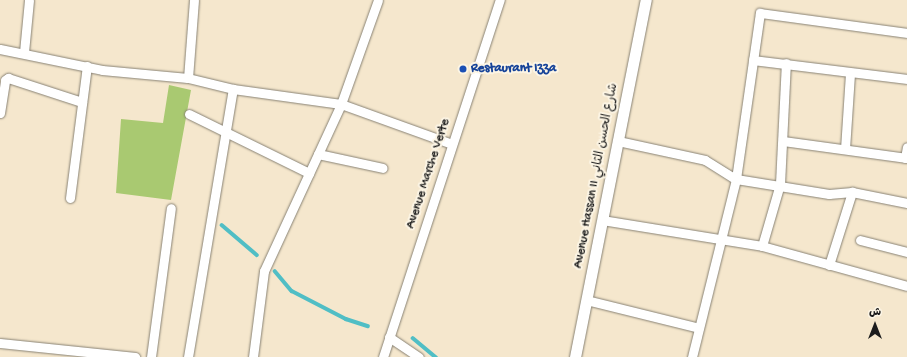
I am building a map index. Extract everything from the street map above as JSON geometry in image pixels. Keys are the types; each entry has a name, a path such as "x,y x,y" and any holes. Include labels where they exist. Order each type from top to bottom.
{"street":[{"path":"24,52 29,0"},
{"path":"188,78 194,0"},
{"path":"253,357 264,271 341,104 378,0"},
{"name":"Avenue Marche Verte","path":"383,357 500,0"},
{"name":"Avenue Hassan II شارع الحسن الثاني","path":"575,357 646,0"},
{"path":"692,357 736,179 760,13 907,33"},
{"path":"0,49 24,52 87,66 188,78 233,89 341,104 452,144"},
{"path":"753,60 907,79"},
{"path":"762,246 780,184 786,63"},
{"path":"70,198 87,66"},
{"path":"844,149 850,73"},
{"path":"0,113 5,80 8,78 82,102"},
{"path":"188,357 233,89"},
{"path":"188,114 309,173"},
{"path":"618,141 705,160 736,179 780,184 829,194 852,192 907,203"},
{"path":"783,141 906,158 907,147"},
{"path":"318,154 383,168"},
{"path":"829,265 852,192"},
{"path":"151,357 171,208"},
{"path":"602,220 762,246 907,286"},
{"path":"860,240 907,252"},
{"path":"586,300 699,328"},
{"path":"389,337 419,357"},
{"path":"0,343 135,357"}],"green space":[{"path":"169,85 191,90 171,200 116,193 121,119 163,123"}],"waterway":[{"path":"222,225 257,255"},
{"path":"275,271 292,291 346,319 368,326"},
{"path":"413,338 436,357"}],"place":[{"name":"Restaurant Izza","path":"463,69"}]}
